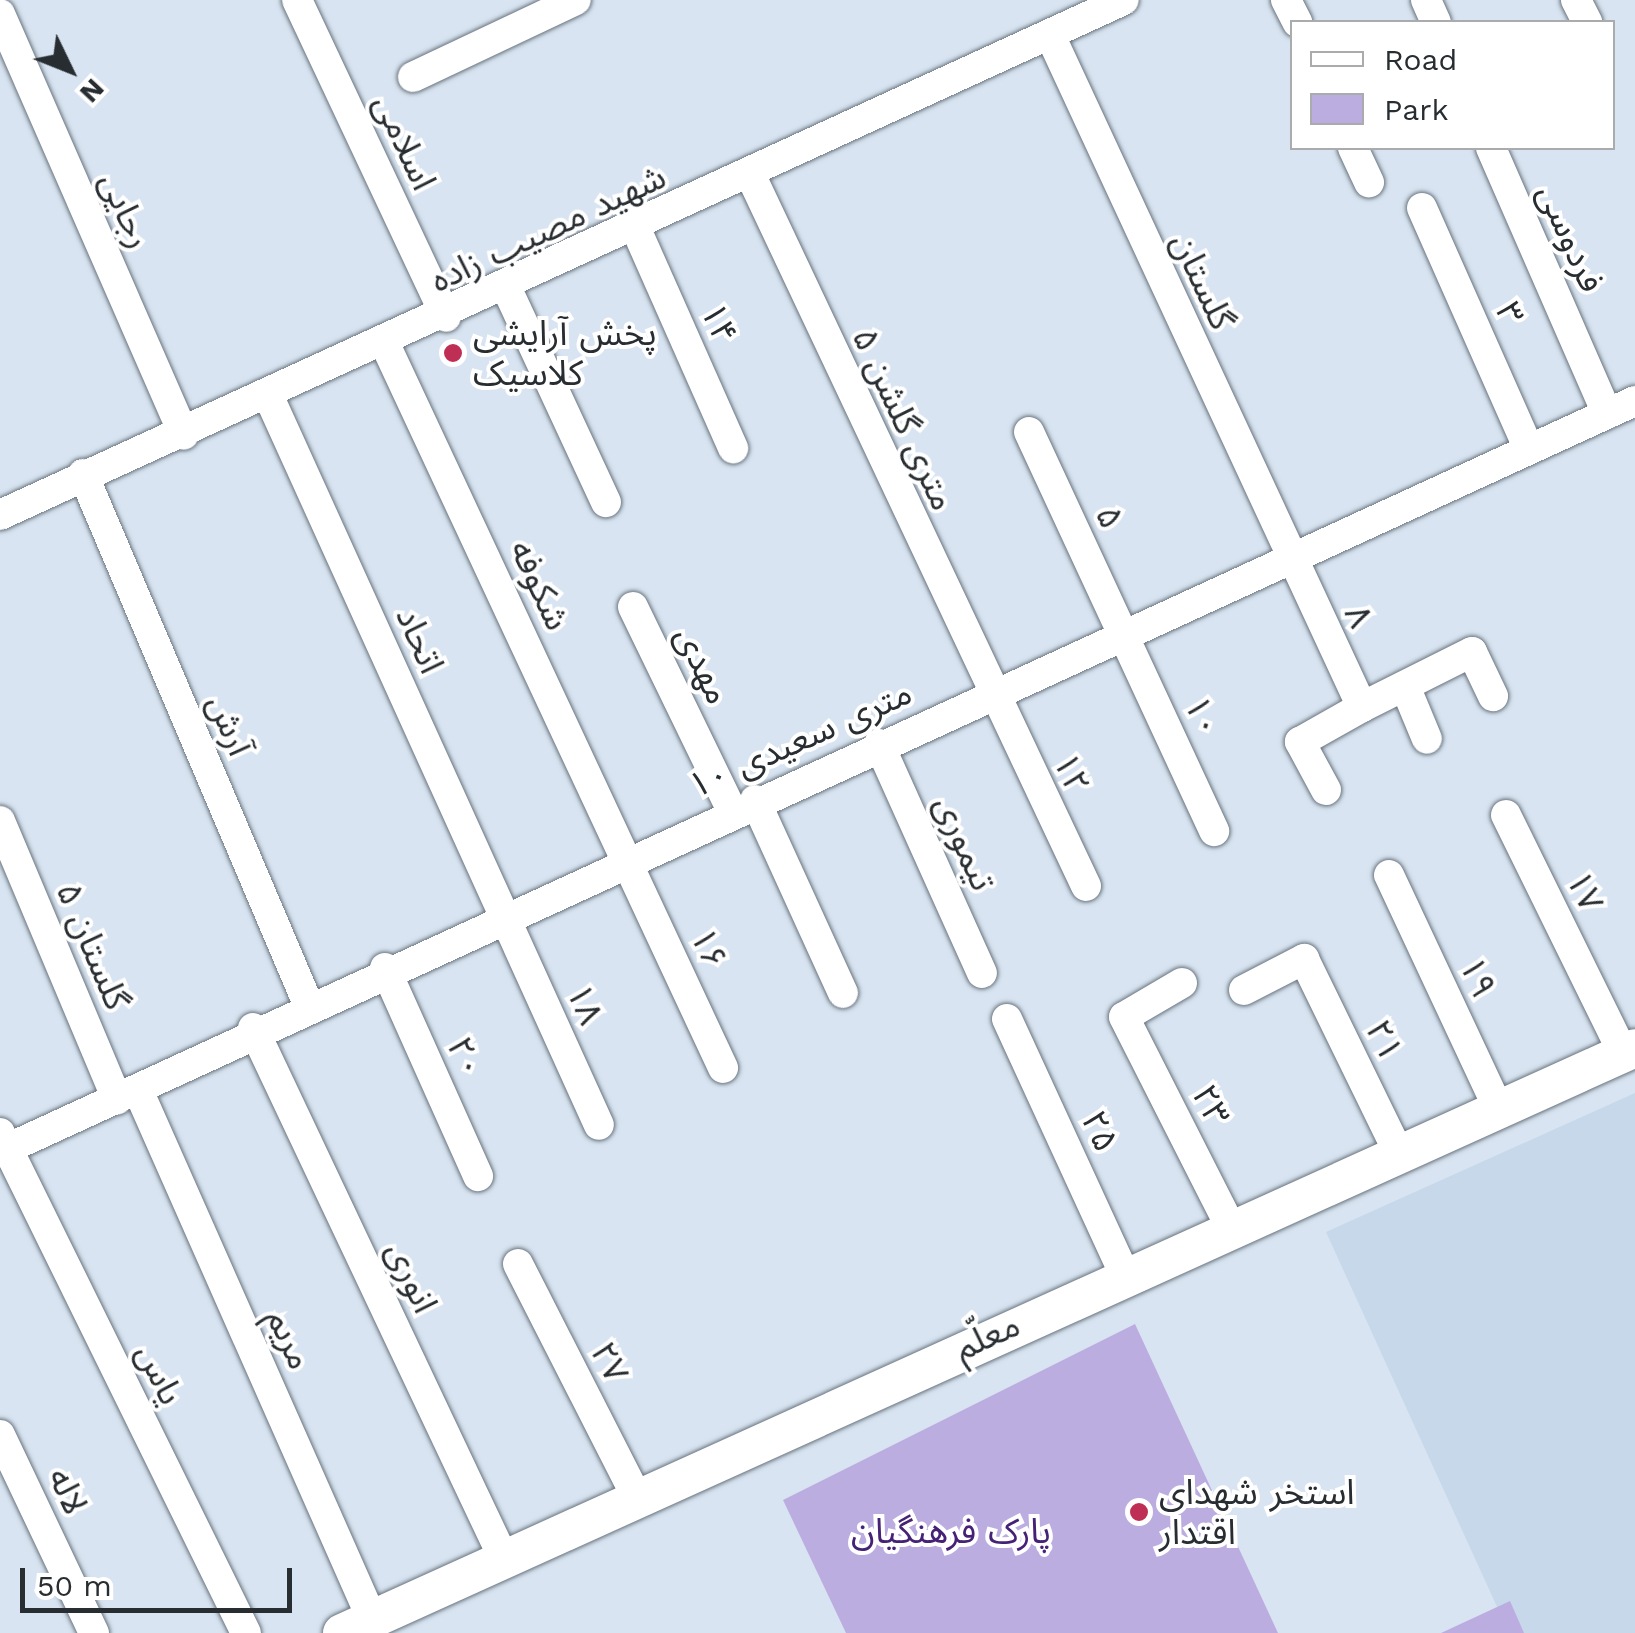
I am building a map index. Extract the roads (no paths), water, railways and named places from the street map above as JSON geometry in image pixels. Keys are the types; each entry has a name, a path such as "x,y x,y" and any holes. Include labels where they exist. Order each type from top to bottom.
{"street":[{"name":"اسلامی","path":"297,0 446,317"},
{"path":"414,77 576,0"},
{"name":"شهید مصیب زاده","path":"0,515 82,474 184,435 446,317 1124,0"},
{"name":"رجایی","path":"0,14 184,435"},
{"name":"گلستان","path":"1050,35 1289,558"},
{"path":"1355,150 1369,182"},
{"name":"فردوسی","path":"1492,150 1621,408"},
{"name":"۵ متری گلشن","path":"750,176 992,693"},
{"name":"۳","path":"1422,208 1529,449"},
{"name":"۱۴","path":"636,229 733,448"},
{"path":"507,289 606,502"},
{"name":"شکوفه","path":"384,344 626,858"},
{"name":"اتحاد","path":"269,397 504,914"},
{"name":"۱۰ متری سعیدی","path":"3,1144 127,1095 254,1028 1621,408"},
{"name":"۵","path":"1029,432 1123,633"},
{"name":"آرش","path":"82,474 308,1004"},
{"name":"۸","path":"1289,558 1362,707"},
{"name":"مهدی","path":"633,607 744,805"},
{"name":"۱۰","path":"1123,633 1214,831"},
{"path":"1326,790 1300,742 1362,707 1472,652 1493,696"},
{"path":"1405,686 1427,738"},
{"name":"۱۲","path":"992,693 1086,886"},
{"name":"تیموری","path":"880,744 982,973"},
{"path":"744,805 843,993"},
{"name":"۱۷","path":"1506,815 1629,1051"},
{"name":"گلستان ۵","path":"0,821 127,1095"},
{"name":"۱۶","path":"626,858 723,1068"},
{"name":"۱۹","path":"1389,875 1499,1110"},
{"name":"۱۸","path":"504,914 599,1125"},
{"name":"۲۱","path":"1244,990 1304,959 1399,1154"},
{"name":"۲۰","path":"385,968 478,1176"},
{"name":"۲۳","path":"1182,982 1124,1017 1231,1228"},
{"name":"۲۵","path":"1007,1019 1125,1275"},
{"name":"انوری","path":"254,1028 503,1557"},
{"name":"معلّم","path":"357,1626 635,1494 1629,1051"},
{"name":"مریم","path":"127,1095 357,1626"},
{"name":"یاس","path":"3,1144 246,1633"},
{"name":"۲۷","path":"518,1264 635,1494"},
{"name":"لاله","path":"0,1435 94,1633"}],"place":[{"name":"پخش آرایشی کلاسیک","path":"453,353"},
{"name":"استخر شهدای اقتدار","path":"1139,1512"}],"park label":[{"name":"پارک فرهنگیان","path":"951,1531"}]}
